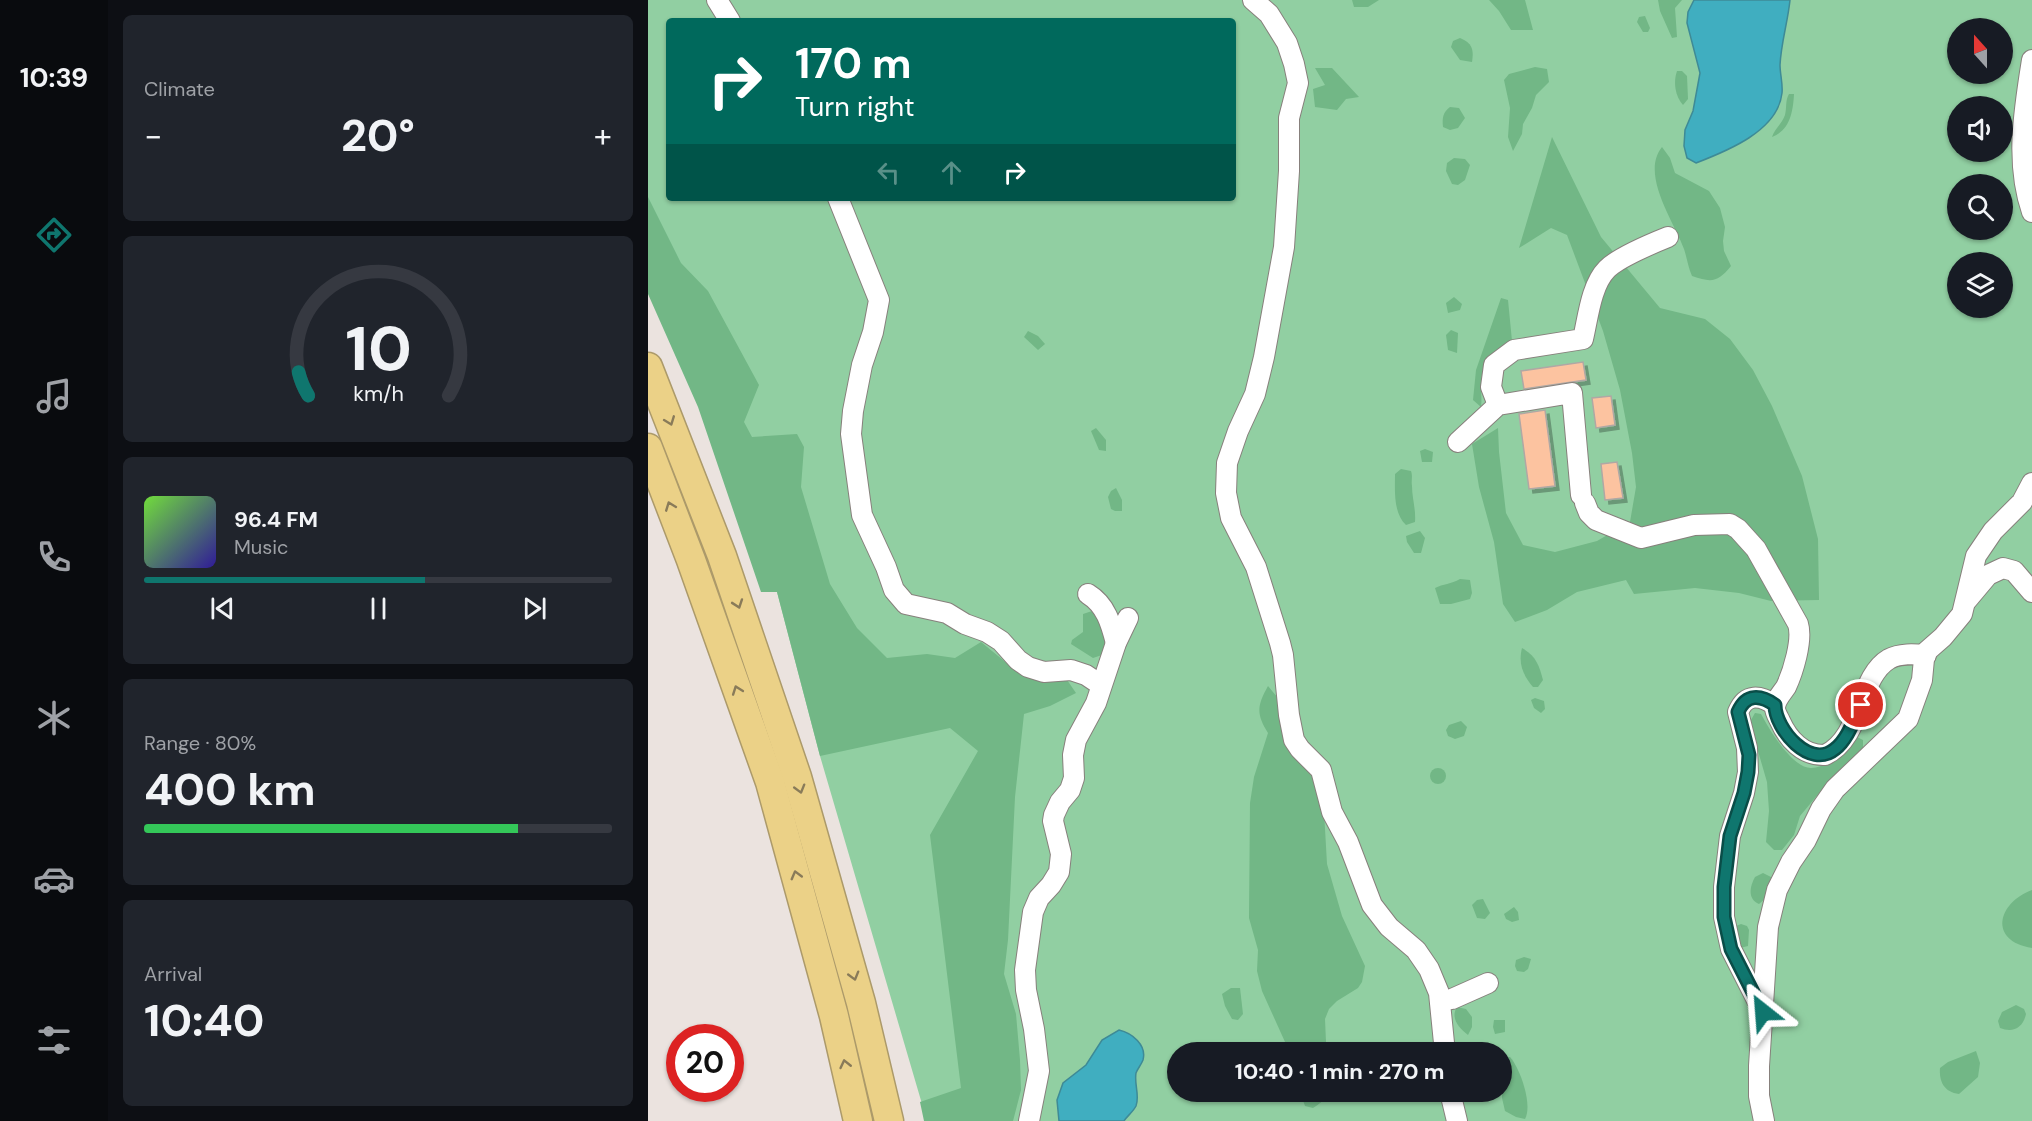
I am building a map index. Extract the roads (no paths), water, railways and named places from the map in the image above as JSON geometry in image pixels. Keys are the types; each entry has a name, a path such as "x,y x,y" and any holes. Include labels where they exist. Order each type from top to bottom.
{"highway":[{"path":"648,367 722,556 797,777 861,1002 890,1121"},
{"path":"648,448 770,782 834,1016 858,1121"}],"lane":[{"path":"717,0 728,18"},
{"path":"1253,0 1269,14 1287,43 1298,83 1288,118 1289,171 1282,255 1260,378 1227,463 1227,506 1256,567 1280,643 1294,740 1321,770 1332,812 1348,842 1372,905 1389,927 1423,958 1435,981 1440,1001 1443,1042"},
{"path":"2032,60 2027,87 2023,140 2024,178 2032,212"},
{"path":"839,201 879,300 873,332 862,365 851,434 862,515 894,590 906,604 947,612 965,624 987,632 1001,641 1018,660 1028,667 1044,672 1071,670 1086,675 1101,685"},
{"path":"1498,405 1491,387 1494,365 1514,350 1583,339 1596,287 1607,269 1643,248 1668,237"},
{"path":"1458,442 1498,405 1572,393 1583,499 1589,513 1596,520 1641,538 1704,524 1724,523 1738,529 1756,549 1794,613 1800,631 1788,681 1775,705 1775,710 1783,727 1795,743 1809,753 1825,755 1836,749 1849,731 1876,671 1883,664 1895,656 1926,655"},
{"path":"1764,1121 1759,1079 1768,927 1773,902 1783,876 1835,789 1908,719 1922,680 1926,655 1962,614 1967,600 1973,565 1981,547 2005,517 2022,502 2032,483"},
{"path":"1967,600 1988,575 2003,568 2014,571 2032,592"},
{"path":"1088,594 1101,605 1110,622 1116,643"},
{"path":"1029,1121 1038,1071 1025,970 1033,912 1039,898 1059,872 1061,854 1053,821 1054,815 1072,784 1075,771 1076,740 1096,703 1116,643 1128,618"},
{"path":"1763,1012 1734,958 1728,941 1724,917 1724,887 1730,836 1744,793 1748,772 1749,755 1738,712 1744,701 1753,697 1767,699 1775,705"},
{"path":"1440,1001 1452,999 1488,983"},
{"path":"1452,1102 1457,1121"}],"water":[{"path":"1694,0 1790,0 1781,57 1782,93 1778,106 1771,118 1749,138 1696,163 1687,158 1684,146 1685,130 1693,111 1700,73 1687,23 1688,12"},
{"path":"1119,1030 1137,1040 1143,1049 1143,1060 1136,1073 1137,1102 1135,1108 1124,1121 1059,1121 1057,1100 1063,1083 1086,1065 1102,1040"}]}
